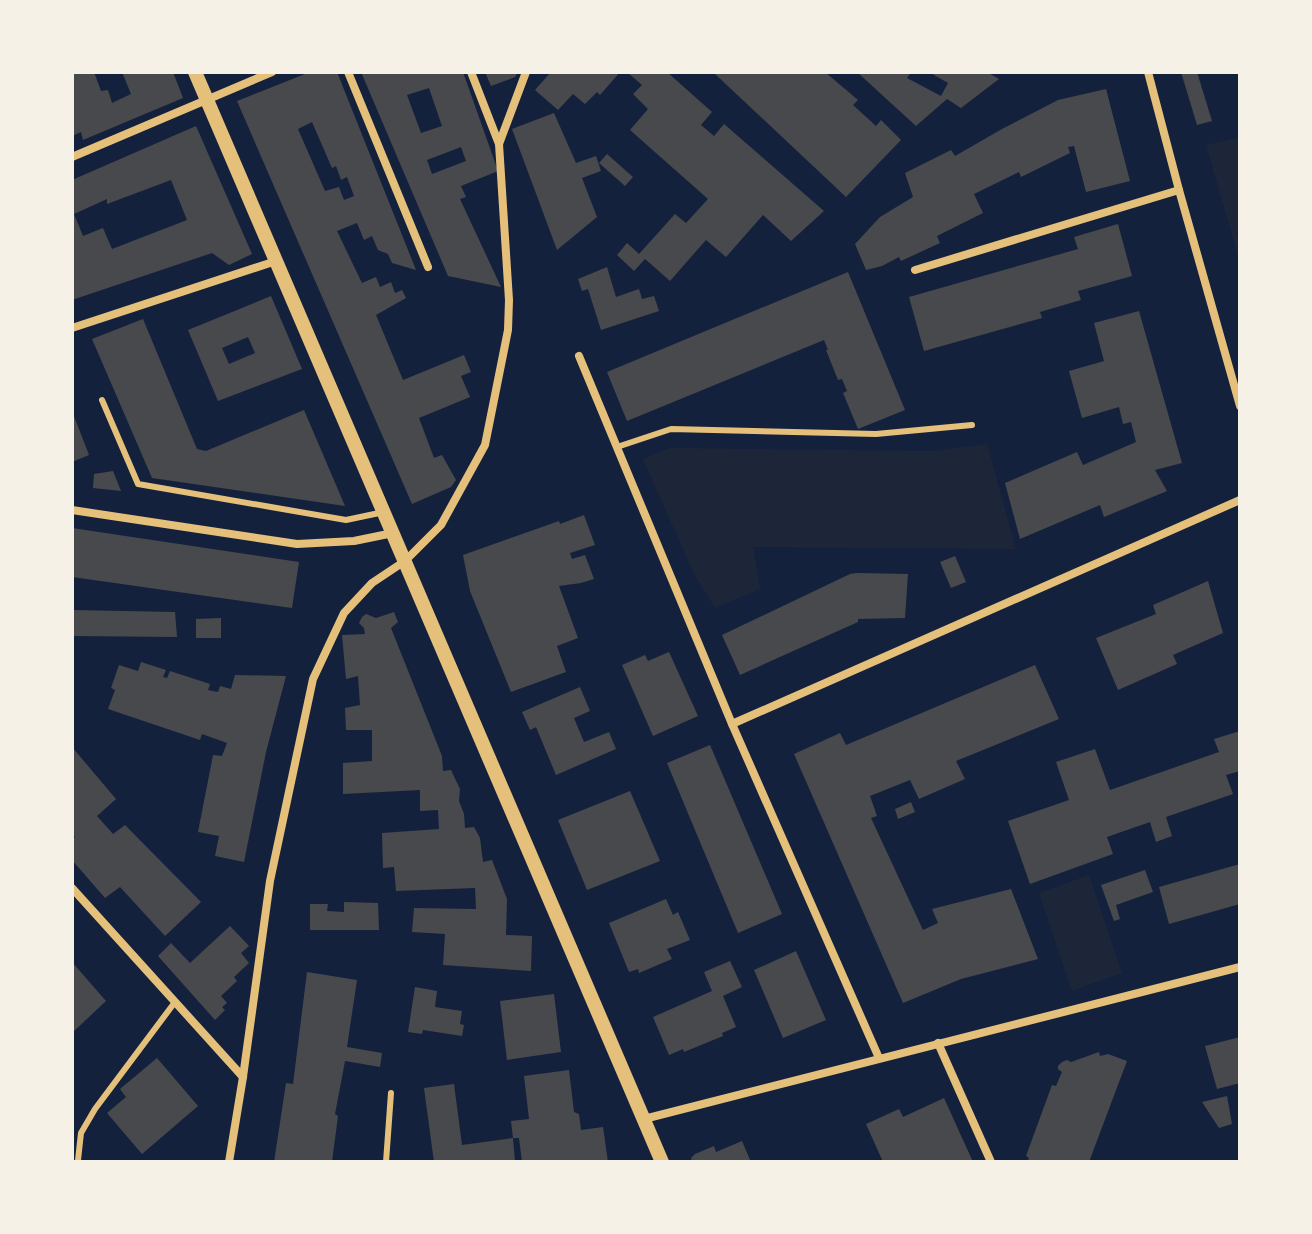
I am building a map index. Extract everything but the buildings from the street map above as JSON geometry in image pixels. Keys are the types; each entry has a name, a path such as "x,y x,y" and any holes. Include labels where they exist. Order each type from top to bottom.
{"street":[{"path":"195,72 662,1162"},
{"path":"72,157 272,72"},
{"path":"348,72 428,267"},
{"path":"229,1162 270,881 313,679 344,613 372,583 405,561 441,525 485,445 508,330 509,300 499,144 471,72"},
{"path":"499,144 526,72"},
{"path":"1148,72 1240,406"},
{"path":"915,270 1179,190"},
{"path":"72,328 276,261"},
{"path":"579,356 732,724 879,1058"},
{"path":"732,724 1240,500"},
{"path":"72,510 297,544 354,541 393,533"},
{"path":"72,888 243,1077"},
{"path":"644,1119 1240,967"},
{"path":"938,1043 991,1162"}],"lane":[{"path":"102,400 138,484 346,520 384,512"},
{"path":"617,447 671,429 876,434 972,425"},
{"path":"79,1162 81,1133 95,1109 175,1002"},
{"path":"386,1162 391,1093"}],"shaded area":[{"path":"1240,137 1240,262 1206,145"},
{"path":"987,444 1016,549 753,547 760,589 715,608 694,574 643,459 670,448 933,451"},
{"path":"1089,875 1122,973 1072,991 1039,893"}]}
